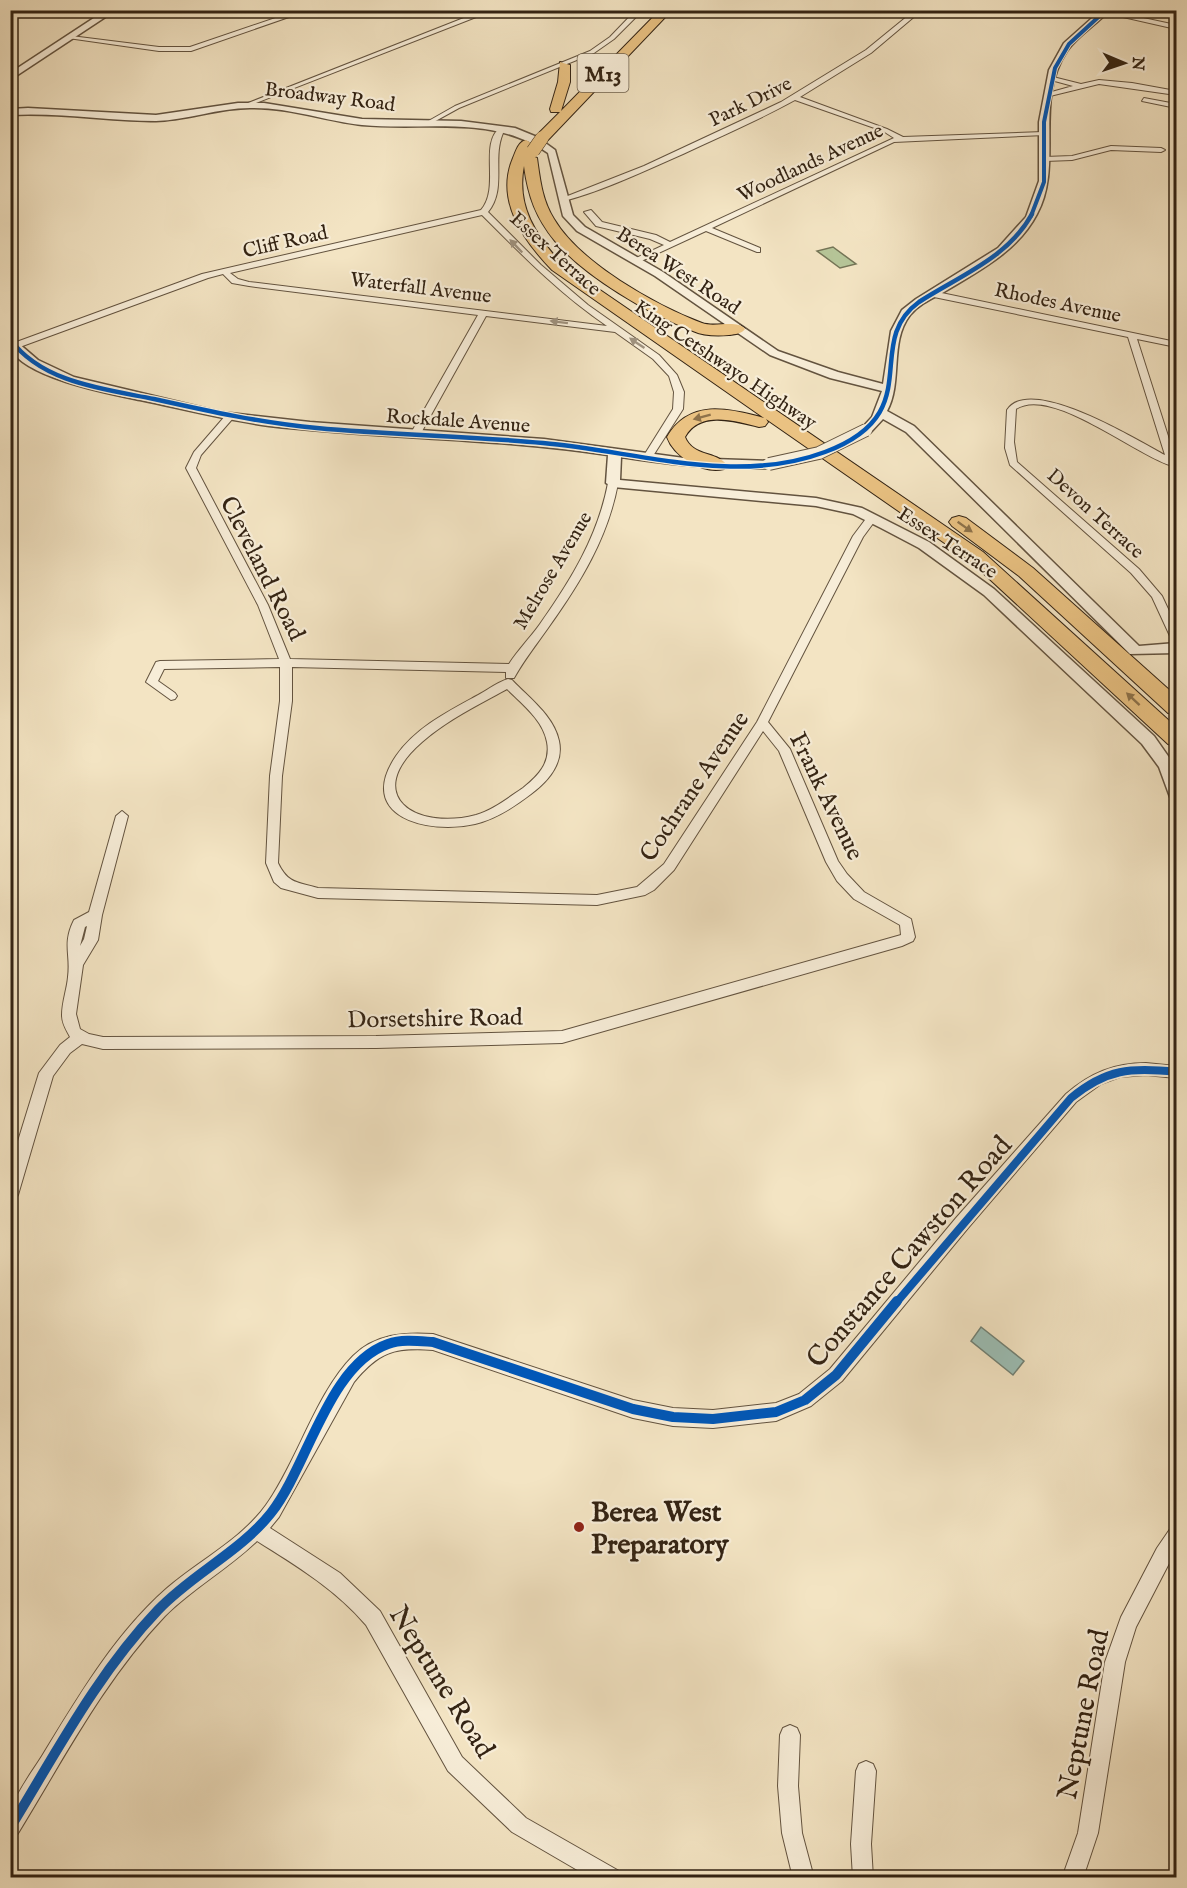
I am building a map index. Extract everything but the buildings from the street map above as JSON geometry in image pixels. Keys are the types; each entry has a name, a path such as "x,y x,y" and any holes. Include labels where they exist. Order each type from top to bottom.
{"highway":[{"name":"King Cetshwayo Highway","path":"667,10 517,164 513,191 520,220 536,245 577,283 942,531 1002,579 1176,739"},
{"path":"602,75 638,54 679,10"},
{"name":"King Cetshwayo Highway","path":"650,11 556,109 533,145 525,181 529,208 542,235 564,259 651,321 908,487"},
{"path":"548,71 564,69 556,109"},
{"path":"533,145 540,207 558,234 582,260 612,280 699,328 715,331 737,329"},
{"path":"513,191 511,203 516,223 552,277"},
{"path":"656,357 1002,579"},
{"path":"656,458 687,423 707,415 734,415 759,422"},
{"path":"676,437 681,447 689,454 718,465"},
{"path":"944,511 1008,556 1176,708"},
{"path":"1135,651 1176,691"}],"street":[{"path":"10,77 112,10"},
{"path":"71,38 159,49 191,50 306,10"},
{"path":"246,105 491,10"},
{"name":"Park Drive","path":"563,195 580,194 673,156 796,98 890,35 919,10"},
{"path":"564,69 606,43 650,11"},
{"path":"1105,11 1176,27"},
{"name":"Rockdale Avenue","path":"12,343 32,362 70,380 229,417 316,428 416,433 615,452 718,465 769,464 812,456 846,442 869,427 882,413 894,346 902,319 914,305 984,264 1018,234 1042,194 1046,177 1043,134 1058,60 1066,46 1105,11"},
{"path":"428,123 457,107 548,71"},
{"path":"1053,79 1079,86"},
{"path":"1050,94 1079,86 1116,83 1176,93"},
{"path":"796,98 885,129 901,139"},
{"path":"1144,100 1176,106"},
{"name":"Broadway Road","path":"10,112 50,110 115,117 166,118 246,105 364,122 479,124 501,129"},
{"path":"484,212 493,202 496,140 501,129"},
{"name":"Berea West Road","path":"501,129 534,140 552,152 568,216 576,225 637,261 767,349 797,363 888,389"},
{"name":"Woodlands Avenue","path":"637,261 868,150 901,139 1043,134"},
{"path":"1045,159 1072,158 1112,148 1161,150"},
{"name":"Cliff Road","path":"12,343 180,285 225,272 484,212"},
{"name":"Essex Terrace","path":"484,212 531,261 576,300 656,357 675,380 679,403 656,458"},
{"path":"588,212 597,223 653,237 670,246"},
{"path":"707,229 757,250"},
{"name":"Waterfall Avenue","path":"225,272 235,281 249,284 617,330"},
{"name":"Rhodes Avenue","path":"932,294 1176,344"},
{"path":"416,433 483,313"},
{"path":"1132,336 1174,463"},
{"path":"888,389 898,409 926,445"},
{"name":"Devon Terrace","path":"1174,463 1074,411 1035,400 1012,406 1010,450 1013,463 1117,553 1152,590 1167,611 1176,636"},
{"path":"882,413 910,429 1135,651 1176,648"},
{"name":"Cleveland Road","path":"229,417 197,454 191,468 263,605 286,663 286,701 276,776 272,863 279,879 294,887"},
{"path":"869,427 897,432 926,445"},
{"name":"Melrose Avenue","path":"508,683 513,668 563,597 597,539 608,514 615,452"},
{"name":"Essex Terrace","path":"613,483 816,502 844,507 873,518 924,545 971,577 1016,616 1148,740 1167,766 1176,793"},
{"name":"Cochrane Avenue","path":"294,887 336,895 572,901 620,897 649,886 669,867 762,723 858,536 873,518"},
{"path":"171,696 152,682 160,665 286,663 513,668"},
{"path":"508,683 544,722 553,738 554,760 539,782 502,809 474,820 426,822 400,813 390,797 390,786 396,767 408,748 422,736 508,683"},
{"name":"Frank Avenue","path":"762,723 784,749 840,876 862,898 901,918 909,930"},
{"path":"10,1195 46,1073 65,1049 79,1038 70,1027 68,1011 77,963 72,952 79,924 95,915 122,816"},
{"name":"Dorsetshire Road","path":"79,1038 103,1043 493,1040 562,1037 897,944 908,937 909,930"},
{"name":"Constance Cawston Road","path":"10,1828 134,1636 161,1607 257,1531 273,1511 347,1373 368,1354 387,1343 407,1340 434,1342 633,1409 673,1417 743,1417 776,1412 805,1400 836,1375 962,1223 1071,1098 1087,1083 1099,1076 1125,1069 1176,1072"},
{"name":"Neptune Road","path":"257,1531 338,1581 356,1597 373,1618 455,1764 495,1804 519,1825 612,1878"},
{"name":"Neptune Road","path":"1072,1878 1088,1833 1115,1662 1128,1624 1163,1554 1176,1535"},
{"path":"790,1736 788,1786 792,1833 804,1878"},
{"path":"863,1878 861,1844 866,1771"}],"green space":[{"path":"833,247 856,264 840,268 817,251"}],"water":[{"path":"981,1327 1024,1361 1013,1375 971,1341"}],"cycle path":[{"path":"10,339 33,363 69,379 126,394 272,422 316,428 547,443 719,466 776,464 826,452 856,437 879,416 886,402 889,388 897,329 907,312 919,302 1001,251 1022,230 1030,218 1036,208 1044,182 1044,122 1055,68 1064,49 1106,10"},
{"path":"10,1828 79,1714 137,1633 173,1596 233,1550 273,1511 337,1393 359,1362 373,1351 389,1343 409,1340 433,1342 633,1409 673,1417 713,1419 776,1412 805,1400 836,1375 962,1223 1071,1098 1096,1080 1120,1071 1146,1069 1176,1072"}],"place":[{"name":"Berea West Preparatory","path":"579,1527"}]}
